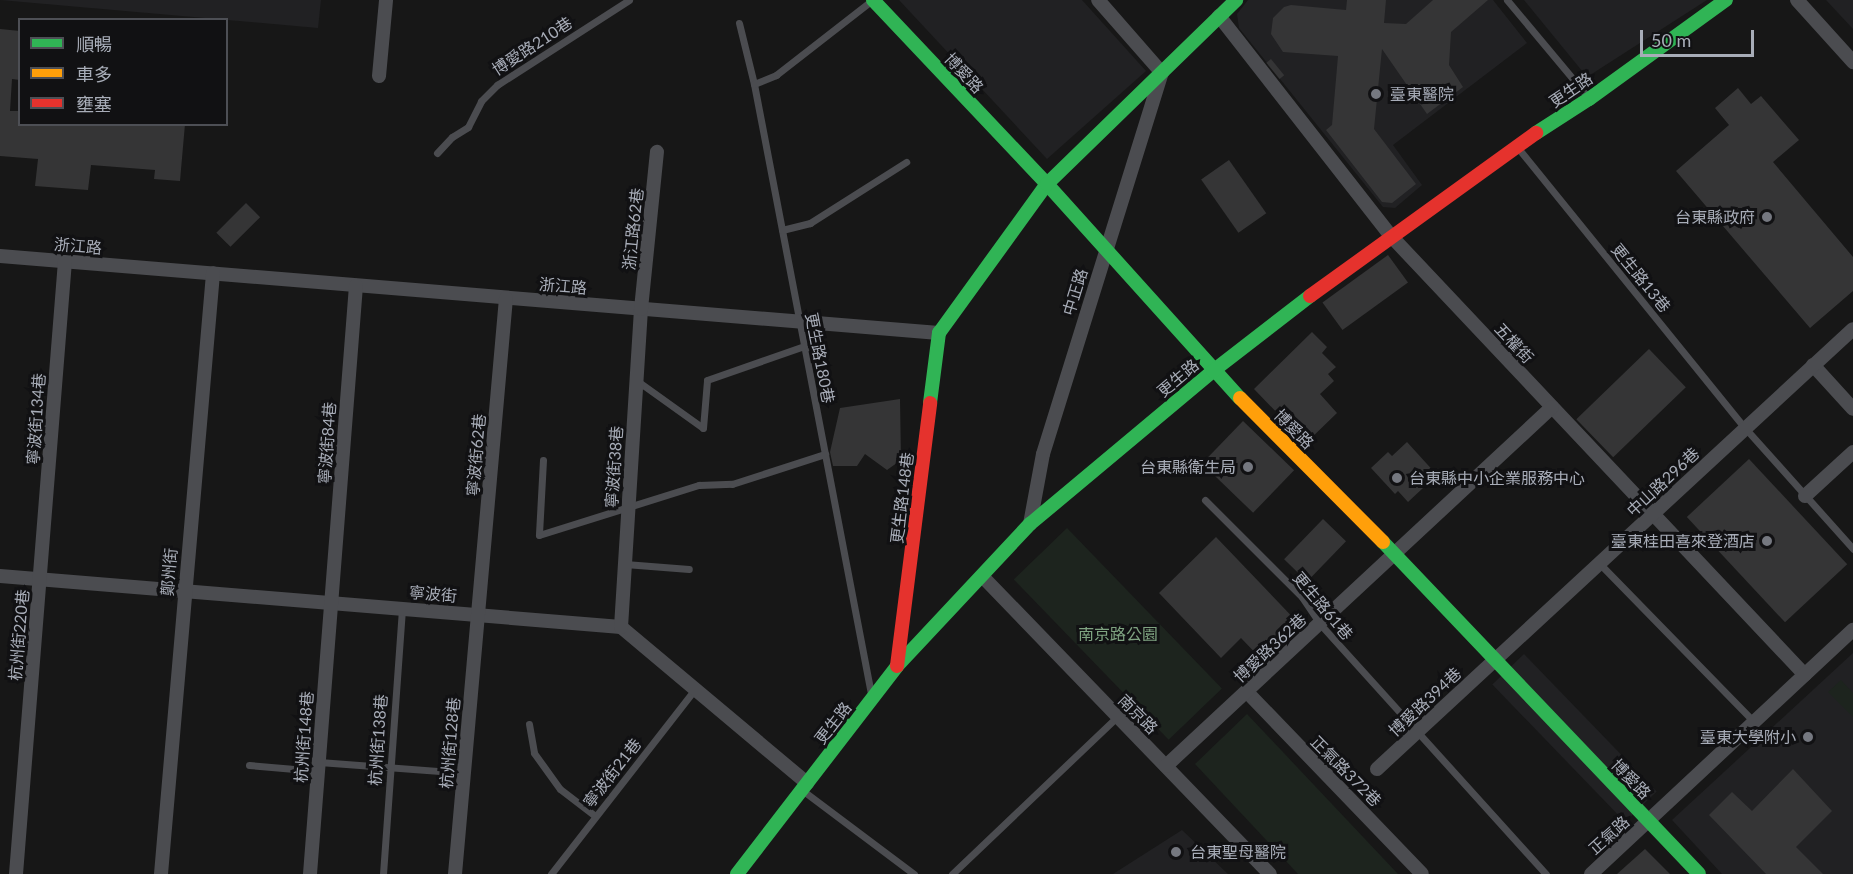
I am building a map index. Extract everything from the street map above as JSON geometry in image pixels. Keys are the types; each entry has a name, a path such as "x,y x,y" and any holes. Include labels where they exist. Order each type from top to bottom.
{"street":[{"path":"379,76 386,0"},
{"name":"博愛路","path":"873,0 1047,184 1212,371 1395,554 1699,874"},
{"path":"1098,0 1162,73"},
{"name":"中正路","path":"1047,184 1236,0"},
{"name":"更生路","path":"737,874 897,666 1030,525 1212,371 1391,236 1517,146 1589,99 1726,0"},
{"path":"1797,0 1853,62"},
{"name":"五權街","path":"1219,16 1391,236 1805,675"},
{"name":"中正路","path":"1030,525 1043,454 1105,248 1162,73"},
{"name":"浙江路62巷","path":"641,309 657,152"},
{"path":"939,333 1047,184"},
{"name":"浙江路","path":"0,256 939,333"},
{"name":"寧波街134巷","path":"40,579 65,261"},
{"name":"鄭州街","path":"161,874 213,273"},
{"name":"寧波街84巷","path":"332,602 356,286"},
{"name":"寧波街62巷","path":"478,615 507,298"},
{"name":"寧波街38巷","path":"621,627 641,309"},
{"name":"中山路296巷","path":"1495,660 1853,329"},
{"name":"更生路148巷","path":"897,666 939,333"},
{"path":"1813,365 1853,409"},
{"name":"博愛路362巷","path":"1166,766 1552,407"},
{"path":"1805,496 1853,452"},
{"name":"寧波街","path":"0,576 621,627"},
{"name":"南京路","path":"983,577 1270,874"},
{"name":"杭州街220巷","path":"16,874 40,579"},
{"name":"杭州街148巷","path":"310,874 332,602"},
{"name":"杭州街128巷","path":"455,874 478,615"},
{"path":"621,627 695,688 804,787"},
{"name":"正氣路","path":"1591,874 1853,630"},
{"name":"博愛路394巷","path":"1377,769 1495,660"},
{"name":"正氣路372巷","path":"1247,692 1422,874"}],"lane":[{"name":"博愛路210巷","path":"437,153 452,137 468,127 481,100 497,85 629,0"},
{"path":"754,84 776,75 873,0"},
{"path":"1507,0 1589,99"},
{"name":"更生路180巷","path":"739,23 754,84 872,699"},
{"name":"更生路13巷","path":"1517,146 1745,428 1853,549"},
{"path":"782,230 810,223 906,162"},
{"path":"636,380 703,428 707,380 804,346"},
{"path":"543,460 539,535 628,505 699,485 732,484 825,454"},
{"name":"更生路61巷","path":"1204,500 1302,597 1320,624 1416,733 1546,874"},
{"path":"1599,563 1754,722"},
{"path":"625,564 689,569"},
{"name":"杭州街138巷","path":"383,874 402,608"},
{"name":"寧波街21巷","path":"551,874 695,688"},
{"path":"952,874 1117,717"},
{"path":"529,724 534,753 553,780 560,789 595,816"},
{"path":"249,765 389,767 464,773"},
{"path":"804,787 914,874"}],"shaded area":[{"path":"0,0 321,0 318,28 228,20 228,18 204,18"},
{"path":"899,0 1082,0 1146,71 1047,159"},
{"name":"臺東醫院","path":"1248,0 1493,0 1527,43 1393,145 1422,185 1395,208 1383,207 1239,28 1237,14"},
{"path":"1524,0 1707,0 1587,77"},
{"path":"1826,0 1853,0 1853,29"},
{"name":"臺東大學附小","path":"1853,653 1853,874 1722,874 1672,820"},
{"path":"1524,654 1657,791 1625,822 1492,685"},
{"name":"台東聖母醫院","path":"1182,830 1228,874 1113,874"}],"green space":[{"name":"南京路公園","path":"1067,528 1222,688 1169,740 1014,579"},
{"path":"1841,680 1853,693 1853,717 1828,692"},
{"path":"1247,714 1398,874 1298,874 1195,764"}],"building":[{"path":"1347,0 1386,0 1384,23 1406,24 1433,0 1488,0 1451,32 1449,65 1463,87 1427,114 1382,49 1374,129 1416,184 1392,203 1382,202 1326,130 1332,125 1338,56 1283,52 1271,34 1273,18 1284,7 1291,5 1346,10"},
{"path":"0,29 18,31 18,80 12,79 10,111 18,111 18,126 185,126 180,181 154,179 155,170 91,165 88,190 35,186 38,159 0,156"},
{"path":"1271,59 1284,75 1280,79 1266,63"},
{"name":"台東縣政府","path":"1738,88 1751,104 1761,96 1799,140 1773,162 1853,257 1853,291 1810,328 1676,171 1729,125 1715,108"},
{"path":"1229,160 1266,213 1238,233 1201,180"},
{"path":"246,203 260,217 230,247 216,233"},
{"path":"1388,255 1408,283 1342,330 1322,303"},
{"path":"1312,332 1327,347 1322,353 1336,367 1328,374 1334,381 1320,394 1337,413 1306,443 1254,389"},
{"path":"1649,349 1686,387 1613,457 1576,419"},
{"path":"900,399 901,460 887,470 865,454 857,466 833,466 830,452 840,408"},
{"name":"台東縣衛生局","path":"1243,421 1294,470 1253,513 1202,463"},
{"path":"1407,442 1437,475 1408,502 1398,491 1395,494 1371,468 1388,452 1392,456"},
{"name":"臺東桂田喜來登酒店","path":"1749,459 1847,564 1785,622 1687,517"},
{"path":"1323,519 1346,541 1307,582 1284,559"},
{"path":"1216,537 1302,627 1264,662 1241,638 1221,658 1159,593"},
{"path":"1793,769 1832,811 1796,847 1823,874 1766,874 1709,815 1732,792 1752,811"},
{"path":"1645,849 1670,874 1617,874"}],"traffic: fast":[{"path":"873,0 1047,184 1240,398"},
{"path":"930,403 939,333 1047,184 1236,0"},
{"path":"1536,133 1589,99 1726,0"},
{"path":"737,874 897,666 1030,524 1213,371 1310,296"},
{"path":"1383,542 1699,874"}],"traffic: slow":[{"path":"1240,398 1383,542"}],"traffic: jam":[{"path":"1310,296 1536,133"},
{"path":"897,666 930,403"}],"place":[{"name":"臺東醫院","path":"1376,94"},
{"name":"台東縣政府","path":"1767,217"},
{"name":"台東縣衛生局","path":"1248,467"},
{"name":"台東縣中小企業服務中心","path":"1397,478"},
{"name":"臺東桂田喜來登酒店","path":"1767,541"},
{"name":"臺東大學附小","path":"1808,737"},
{"name":"台東聖母醫院","path":"1176,852"}]}
